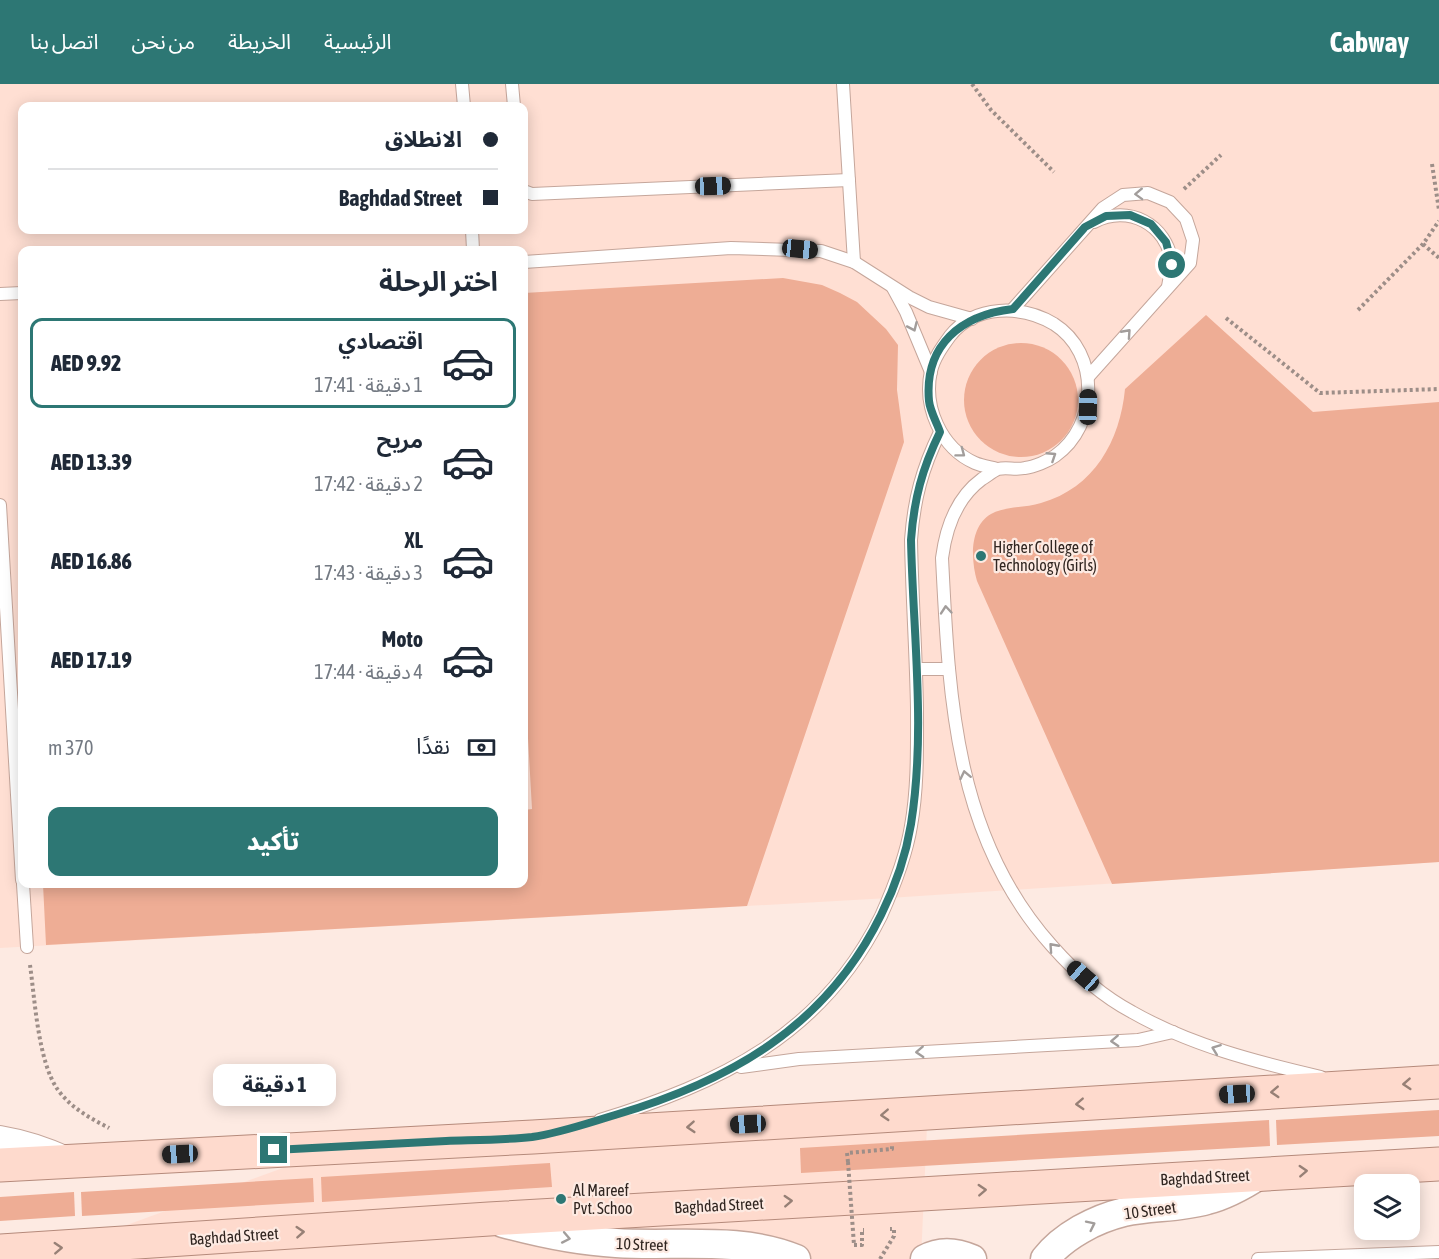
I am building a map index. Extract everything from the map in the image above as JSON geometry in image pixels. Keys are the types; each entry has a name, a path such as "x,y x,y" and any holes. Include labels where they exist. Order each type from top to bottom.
{"main road":[{"path":"0,1165 533,1137 1439,1082"},
{"name":"Baghdad Street","path":"0,1251 124,1251 489,1219 1439,1164"}],"street":[{"path":"0,1138 20,1141 69,1160"},
{"name":"10 Street","path":"1045,1259 1064,1241 1104,1219 1124,1212 1206,1200 1236,1189 1263,1173"},
{"name":"10 Street","path":"489,1219 577,1240 617,1244 744,1247 765,1250 795,1259"},
{"path":"925,1259 944,1252 957,1253 972,1259"}],"lane":[{"path":"462,84 464,102"},
{"path":"512,84 514,102"},
{"path":"843,84 854,262"},
{"path":"528,192 849,180"},
{"path":"1013,309 1102,208 1123,195 1148,193 1170,202 1186,219 1193,240 1190,263 1088,377"},
{"path":"1085,227 1106,216 1130,215 1151,224 1166,242 1172,265 1168,288"},
{"path":"528,262 731,248 821,251 854,262 929,307 972,319"},
{"path":"891,285 911,322 930,372"},
{"path":"0,294 18,293"},
{"path":"1013,309 1039,315 1063,330 1080,351 1088,377 1088,407 1076,434 1055,456 1027,468 997,469 974,463 955,450 940,432 929,403 930,372 939,350 953,332 972,319 991,312 1013,309"},
{"path":"533,1137 588,1124 642,1107 689,1089 769,1047 827,996 852,966 872,933 889,898 911,826 917,750 911,549 913,512 918,484 940,432"},
{"path":"997,469 968,491 949,522 942,558 949,669 960,753 981,830 997,867 1017,901 1061,956 1098,990 1132,1012 1173,1032 1225,1052 1324,1078 1375,1086"},
{"path":"0,505 18,763"},
{"path":"916,669 949,669"},
{"path":"23,888 27,947"},
{"path":"728,1070 799,1059 1138,1040 1173,1032"},
{"path":"1258,1259 1396,1256 1439,1252"}],"path":[{"path":"972,84 991,110 1054,172"},
{"path":"1170,202 1221,155"},
{"path":"1432,164 1439,210"},
{"path":"1358,310 1423,244 1439,220"},
{"path":"1423,244 1439,258"},
{"path":"1226,318 1320,393 1439,389"},
{"path":"27,947 41,1048 49,1075 69,1102 84,1114 115,1132"},
{"path":"873,1230 862,1230 862,1245 854,1245 848,1153 892,1149"},
{"path":"880,1259 894,1236 894,1229 883,1229"}],"shaded area":[{"name":"Higher College of Technology (Girls)","path":"0,84 1439,84 1439,862 889,898 0,948"},
{"path":"783,278 822,285 857,302 886,329 898,345 897,390 904,442 747,906 46,945 43,888 528,888 528,810 532,809 528,738 528,293"},
{"path":"1206,315 1313,412 1439,402 1439,862 1112,884 977,581 973,554 975,535 984,520 997,511 1035,505 1060,496 1090,474 1101,460 1117,427 1125,389"},
{"path":"1021,343 1043,347 1061,360 1074,378 1078,400 1074,422 1061,440 1043,453 1021,457 999,453 981,440 968,422 964,400 968,378 981,360 999,347"},
{"name":"Al Mareef Pvt. Schoo","path":"928,1104 921,1259 34,1259 365,1138"},
{"path":"1439,1110 1439,1136 1277,1145 1276,1120"},
{"path":"1269,1120 1270,1146 801,1173 800,1148"},
{"path":"550,1163 552,1187 322,1202 321,1177"},
{"path":"313,1178 314,1202 82,1216 81,1192"},
{"path":"74,1192 75,1216 0,1221 0,1197"}],"place":[{"name":"Higher College of Technology (Girls)","path":"981,556"},
{"name":"Al Mareef Pvt. Schoo","path":"561,1199"}],"route":[{"path":"274,1150 533,1137 588,1124 689,1089 769,1047 800,1023 852,966 872,933 889,898 902,862 911,826 917,750 911,540 918,484 940,432 929,403 930,372 939,350 953,332 972,319 991,312 1013,309 1085,227 1106,216 1130,215 1151,224 1166,242 1172,265"}]}
